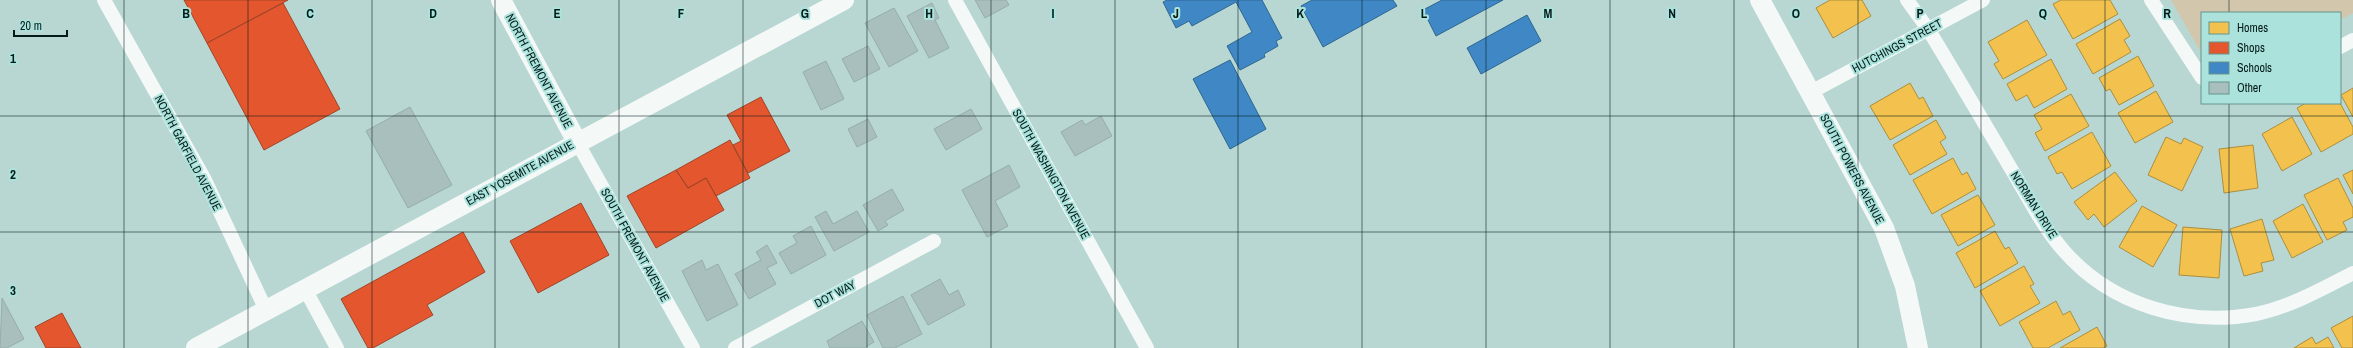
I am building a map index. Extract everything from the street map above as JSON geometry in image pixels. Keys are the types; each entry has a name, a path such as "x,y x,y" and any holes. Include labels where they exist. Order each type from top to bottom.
{"main road":[{"name":"NORTH FREMONT AVENUE","path":"501,0 577,142"},
{"name":"EAST YOSEMITE AVENUE","path":"196,348 577,142 844,0"},
{"name":"SOUTH POWERS AVENUE","path":"1760,0 1811,92 1890,243 1905,286 1918,348"}],"street":[{"name":"NORTH GARFIELD AVENUE","path":"104,0 205,180 266,310"},
{"name":"SOUTH WASHINGTON AVENUE","path":"955,0 1147,348"},
{"name":"NORMAN DRIVE","path":"1907,0 1928,29 2050,234 2082,269 2116,294 2137,304 2160,310 2222,318 2256,314 2290,304 2353,273"},
{"name":"HUTCHINGS STREET","path":"1811,92 1983,0"},
{"path":"2151,0 2201,76"},
{"path":"2341,46 2353,40"},
{"name":"SOUTH FREMONT AVENUE","path":"577,142 693,348"},
{"name":"DOT WAY","path":"735,348 934,241"},
{"path":"305,289 337,348"}],"shaded area":[{"path":"2171,0 2353,0 2353,13 2341,19 2341,12 2201,12 2201,52"}],"building: Homes":[{"path":"1830,0 1862,0 1871,16 1833,38 1816,8"},
{"path":"2061,0 2110,0 2118,14 2073,39 2053,4"},
{"path":"2120,19 2130,36 2124,40 2131,52 2093,74 2076,44"},
{"path":"2027,20 2047,55 2003,79 1994,64 1999,61 1988,42"},
{"path":"2138,56 2154,86 2119,105 2110,89 2106,91 2099,78"},
{"path":"2051,59 2067,89 2034,108 2027,95 2016,101 2007,84"},
{"path":"1910,83 1919,99 1923,97 1933,116 1890,140 1870,106"},
{"path":"2353,88 2353,117 2341,95"},
{"path":"2156,91 2173,122 2135,143 2118,113"},
{"path":"2071,94 2089,126 2045,151 2035,133 2042,129 2034,115"},
{"path":"2304,104 2341,104 2353,127 2353,134 2321,152 2297,108"},
{"path":"2292,117 2312,154 2282,171 2262,134"},
{"path":"1936,120 1946,138 1940,142 1947,154 1910,175 1893,145"},
{"path":"2092,132 2111,166 2072,189 2062,172 2057,174 2048,157"},
{"path":"2166,137 2181,144 2184,138 2203,147 2182,191 2148,175"},
{"path":"2253,145 2258,188 2224,193 2219,149"},
{"path":"1953,158 1962,175 1967,172 1976,189 1932,214 1913,180"},
{"path":"2353,170 2353,194 2343,175"},
{"path":"2115,172 2137,201 2104,227 2094,214 2088,220 2074,202"},
{"path":"2338,178 2353,208 2353,217 2343,222 2347,230 2327,240 2304,195"},
{"path":"1978,195 1995,225 1958,246 1941,215"},
{"path":"2303,204 2323,242 2292,258 2273,221"},
{"path":"2142,206 2177,225 2153,267 2119,247"},
{"path":"2262,219 2274,260 2261,263 2263,271 2244,276 2230,229"},
{"path":"2183,227 2222,230 2219,278 2179,275"},
{"path":"1995,231 2005,249 2009,247 2018,263 1975,288 1956,253"},
{"path":"2024,266 2034,284 2030,286 2040,303 2000,326 1980,291"},
{"path":"2056,301 2063,315 2070,311 2080,330 2048,348 2033,348 2019,322"},
{"path":"2353,316 2353,348 2342,348 2331,328"},
{"path":"2097,327 2107,346 2103,348 2060,348"},
{"path":"2312,337 2316,344 2328,337 2334,348 2294,348"}],"building: Shops":[{"path":"184,0 288,0 207,43"},
{"path":"283,3 340,109 264,150 207,43"},
{"path":"761,97 790,151 748,173 733,145 741,141 727,115"},
{"path":"730,140 750,178 716,196 706,178 688,188 676,170"},
{"path":"676,170 688,188 706,178 724,210 656,248 627,196"},
{"path":"581,203 609,255 538,293 510,241"},
{"path":"463,232 485,272 427,305 433,315 373,348 368,348 341,299"},
{"path":"62,313 81,348 46,348 35,327"}],"building: Schools":[{"path":"1167,0 1262,0 1282,38 1276,41 1278,46 1264,54 1265,57 1240,70 1227,46 1252,32 1236,2 1192,26 1189,21 1176,28 1163,2"},
{"path":"1312,0 1393,0 1397,6 1323,47 1301,6"},
{"path":"1442,0 1503,0 1436,36 1423,10"},
{"path":"1527,15 1541,41 1481,74 1467,48"},
{"path":"1230,60 1266,129 1230,149 1193,79"}],"building: Other":[{"path":"975,0 1006,0 1009,5 985,18"},
{"path":"932,3 939,18 935,20 949,48 929,58 907,16"},
{"path":"894,8 918,51 889,67 865,23"},
{"path":"868,46 880,69 854,82 842,59"},
{"path":"826,61 844,99 821,110 803,72"},
{"path":"410,107 452,185 408,208 366,131"},
{"path":"971,109 982,129 946,150 934,129"},
{"path":"1101,116 1112,136 1075,156 1061,132 1082,120 1085,125"},
{"path":"868,119 877,137 857,147 848,129"},
{"path":"1009,165 1020,187 995,201 1008,226 987,237 962,190"},
{"path":"892,189 904,210 885,221 888,225 878,231 863,205"},
{"path":"826,211 833,224 857,211 869,232 834,251 815,217"},
{"path":"811,226 826,255 791,274 779,253 797,243 793,236"},
{"path":"767,245 777,263 767,268 776,284 749,299 735,274 761,260 756,252"},
{"path":"702,260 706,270 718,264 738,305 707,321 682,271"},
{"path":"940,279 949,295 958,290 965,305 928,325 911,295"},
{"path":"903,296 922,334 895,348 883,348 867,315"},
{"path":"2,298 24,339 7,348 0,348"},
{"path":"862,321 874,342 864,348 830,348 827,341"}]}
